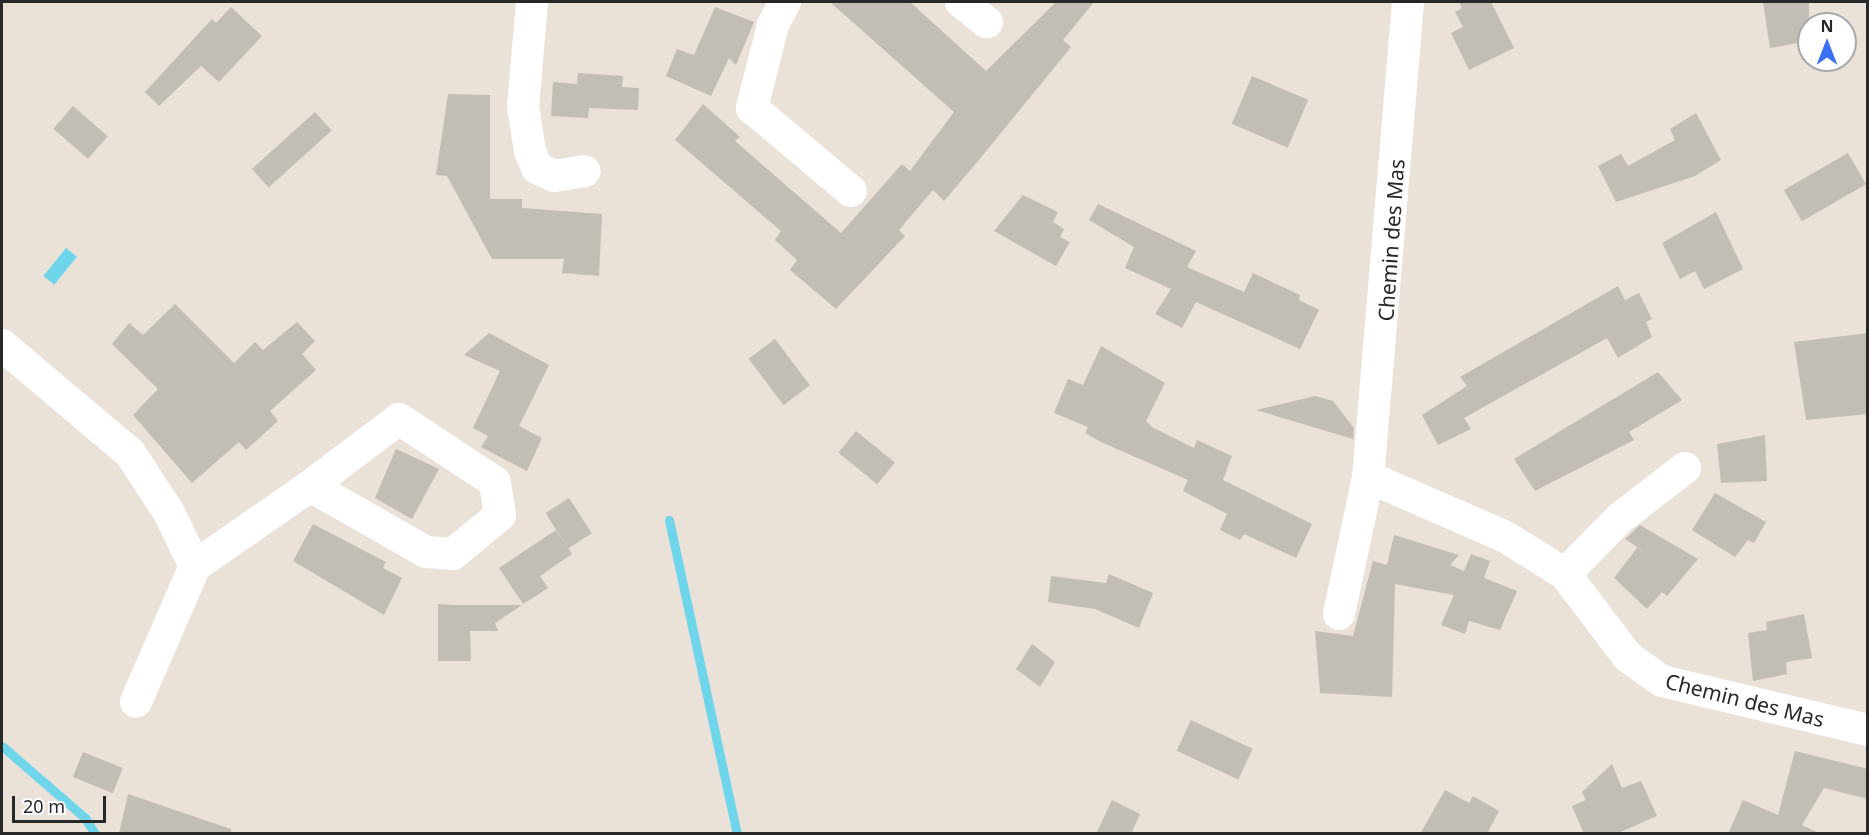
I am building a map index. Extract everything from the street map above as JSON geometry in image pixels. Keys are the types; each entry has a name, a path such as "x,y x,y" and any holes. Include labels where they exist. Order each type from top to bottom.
{"street":[{"path":"532,2 523,106 530,151 537,168 554,176 585,171"},
{"path":"785,2 773,25 752,108 851,191"},
{"path":"961,2 987,22"},
{"name":"Chemin des Mas","path":"1339,614 1368,477 1408,2"},
{"path":"2,345 130,453 168,511 195,566"},
{"path":"136,702 195,566 310,486 399,419 495,482 500,515 453,554 426,552 310,486"},
{"path":"1565,574 1620,518 1685,468"},
{"name":"Chemin des Mas","path":"1368,477 1504,536 1565,574 1628,657 1662,681 1868,730"}],"water":[{"path":"66,248 77,257 54,285 43,276"}],"building":[{"path":"830,2 910,2 986,71 1056,2 1094,2 1063,40 1071,47 978,161 944,201 933,190 899,230 905,236 836,309 790,270 797,260 775,240 781,231 675,140 703,104 740,137 735,141 841,233 902,164 910,171 954,112"},
{"path":"1459,2 1491,2 1514,48 1469,70 1451,33 1463,27 1455,12 1462,8"},
{"path":"1763,2 1809,2 1809,12 1797,12 1797,43 1770,48"},
{"path":"231,7 262,36 219,82 201,66 159,106 145,92 212,19 216,23"},
{"path":"715,7 754,22 736,65 729,58 711,96 666,76 677,49 694,55"},
{"path":"578,73 623,76 622,87 639,88 638,110 589,108 588,118 551,116 553,82 577,84"},
{"path":"1252,76 1308,100 1288,148 1232,124"},
{"path":"448,94 490,95 490,199 522,199 522,208 602,214 599,276 562,273 564,259 492,259 447,176 436,175"},
{"path":"73,106 108,136 88,159 53,129"},
{"path":"315,112 332,131 269,187 252,169"},
{"path":"1696,113 1721,160 1695,176 1616,202 1598,166 1621,154 1628,166 1675,140 1670,129"},
{"path":"1848,153 1866,184 1802,221 1784,190"},
{"path":"1023,195 1058,212 1053,222 1064,229 1060,237 1070,242 1056,266 994,231"},
{"path":"1098,204 1196,251 1187,267 1244,292 1253,273 1300,295 1299,300 1319,310 1300,349 1196,302 1182,328 1155,314 1171,289 1125,268 1134,247 1089,220"},
{"path":"1716,212 1743,269 1704,289 1695,271 1680,279 1662,243"},
{"path":"1618,286 1625,300 1639,293 1652,319 1646,322 1652,337 1618,358 1607,338 1464,418 1471,429 1438,445 1422,415 1467,386 1460,377"},
{"path":"175,304 234,363 255,342 263,350 297,322 315,341 302,354 316,370 270,411 278,421 246,450 239,442 192,483 133,415 158,389 112,344 129,323 143,335"},
{"path":"489,333 549,365 519,426 542,438 527,471 481,447 488,436 473,428 500,371 464,355"},
{"path":"1868,333 1868,414 1806,420 1794,342"},
{"path":"775,339 810,385 784,405 749,359"},
{"path":"1101,346 1165,383 1146,421 1152,427 1194,448 1197,440 1232,456 1223,480 1312,524 1296,558 1244,534 1240,540 1220,530 1227,514 1183,491 1188,480 1101,442 1085,433 1088,427 1054,413 1068,379 1083,385"},
{"path":"1658,372 1682,400 1629,432 1634,440 1535,491 1514,459"},
{"path":"1315,396 1333,401 1354,428 1353,439 1256,410"},
{"path":"856,431 895,462 877,484 838,453"},
{"path":"1765,435 1767,481 1721,483 1717,444"},
{"path":"396,449 439,469 412,519 375,498"},
{"path":"1715,493 1766,522 1754,543 1748,540 1735,557 1692,530"},
{"path":"569,498 592,533 568,548 546,513"},
{"path":"313,524 386,562 383,568 402,578 384,615 293,561"},
{"path":"1640,525 1698,559 1667,596 1662,592 1647,609 1614,578 1637,548 1643,551 1625,539"},
{"path":"556,530 572,554 540,576 548,588 523,604 499,568"},
{"path":"1394,535 1459,555 1450,565 1464,571 1471,554 1490,561 1484,578 1517,591 1500,630 1469,621 1465,634 1441,625 1454,595 1395,584 1392,697 1320,693 1315,631 1353,636 1373,561 1387,565"},
{"path":"1109,574 1153,593 1139,628 1095,609 1048,602 1051,576 1106,583"},
{"path":"438,604 522,605 495,623 498,631 470,631 471,661 438,661"},
{"path":"1804,614 1812,658 1786,662 1787,674 1753,681 1748,633 1767,630 1766,622"},
{"path":"1032,644 1055,662 1040,687 1016,669"},
{"path":"1191,720 1253,749 1238,780 1177,751"},
{"path":"1795,751 1868,769 1868,799 1824,788 1802,825 1821,834 1728,834 1743,800 1778,815"},
{"path":"83,752 123,768 113,793 73,777"},
{"path":"1612,764 1622,788 1641,781 1657,816 1616,834 1584,834 1572,806 1586,800 1582,792"},
{"path":"1445,790 1469,803 1473,796 1499,811 1487,834 1420,834"},
{"path":"128,794 231,829 231,834 119,834"},
{"path":"1112,800 1140,814 1131,834 1096,834"}],"waterway":[{"path":"669,520 737,834"},
{"path":"2,746 85,818 95,834"}]}
